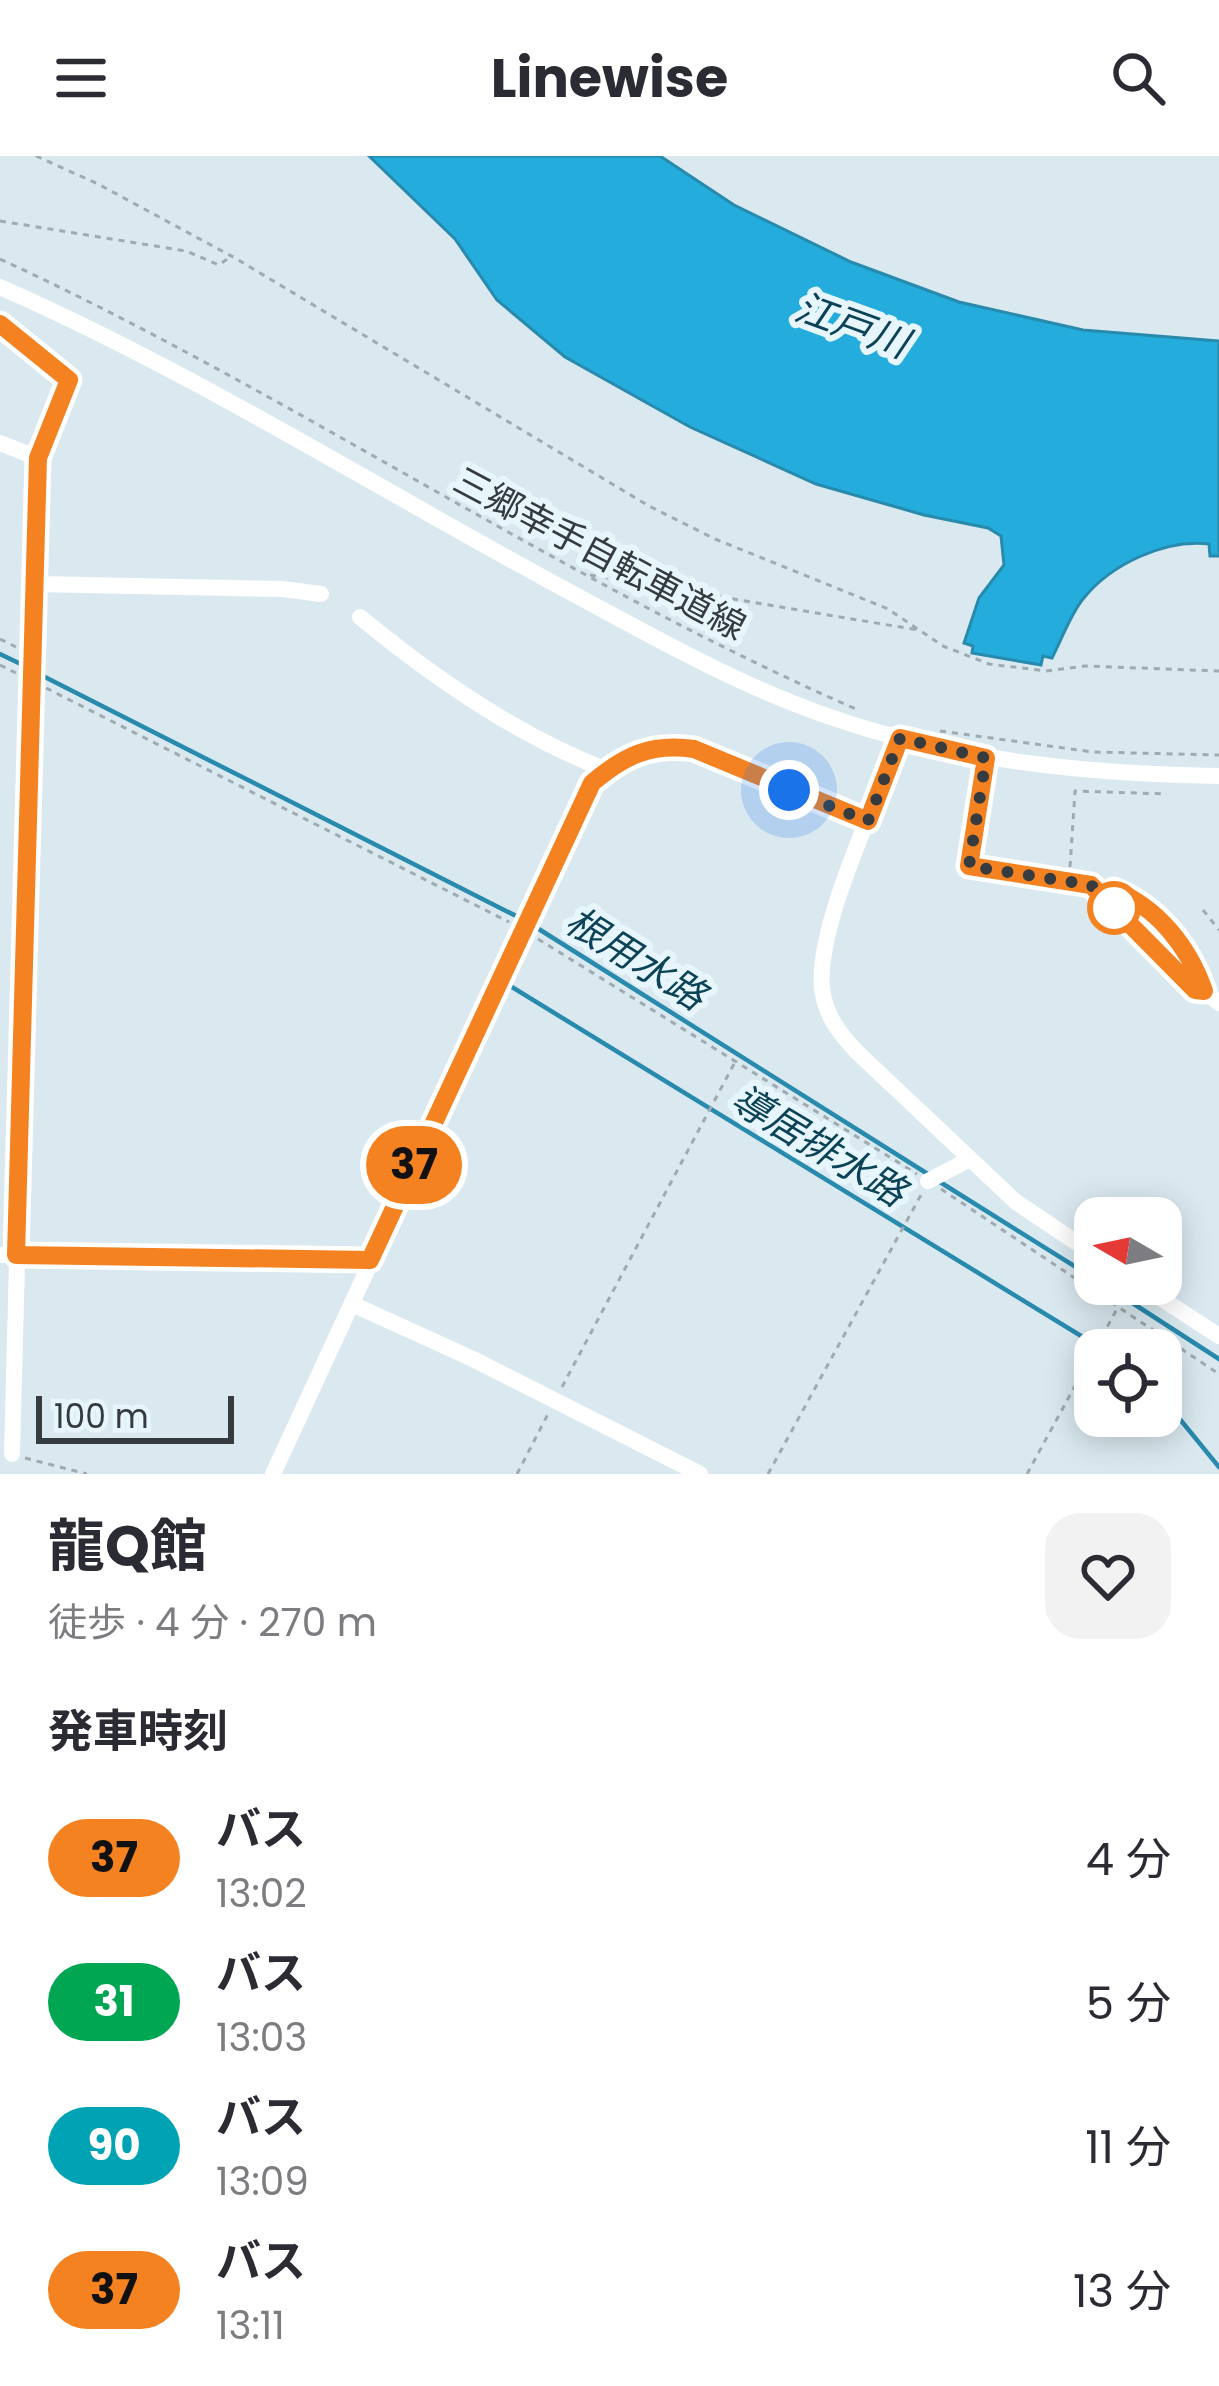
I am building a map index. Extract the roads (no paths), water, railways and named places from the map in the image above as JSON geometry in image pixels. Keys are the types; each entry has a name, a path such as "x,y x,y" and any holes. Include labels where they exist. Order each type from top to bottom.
{"street":[{"path":"0,287 156,364 766,693 900,738 986,758 1101,772 1219,776"},
{"path":"0,324 69,380 38,458 8,1255 12,1454"},
{"path":"0,443 38,458"},
{"path":"36,584 321,593"},
{"path":"360,617 419,666 600,777"},
{"path":"900,738 826,938 822,992 829,1016 857,1052 970,1160 1016,1202 1074,1241"},
{"path":"273,1474 523,930 600,777 641,750 668,745 694,749 868,821"},
{"path":"986,758 969,866 1091,885 1131,897 1173,934 1204,991 1219,1004"},
{"path":"928,1181 970,1160"},
{"path":"8,1255 370,1260"},
{"path":"352,1304 700,1474"},
{"path":"1171,1305 1219,1336"}],"water":[{"name":"江戸川","path":"369,156 660,156 734,205 851,262 959,302 1083,330 1219,341 1219,556 1210,556 1209,544 1192,543 1157,550 1124,565 1083,599 1052,658 1043,656 1041,665 972,653 973,646 964,643 979,598 1004,565 1001,536 988,528 816,484 690,427 565,357 497,300 455,239"}],"waterway":[{"name":"根用水路","path":"0,654 27,667"},
{"name":"根用水路","path":"37,673 524,920"},
{"name":"根用水路","path":"534,926 931,1176"},
{"name":"導居排水路","path":"507,984 1074,1332"},
{"name":"根用水路","path":"940,1182 1074,1266"},
{"name":"根用水路","path":"1135,1305 1219,1359"},
{"name":"導居排水路","path":"1182,1422 1219,1467"}]}
